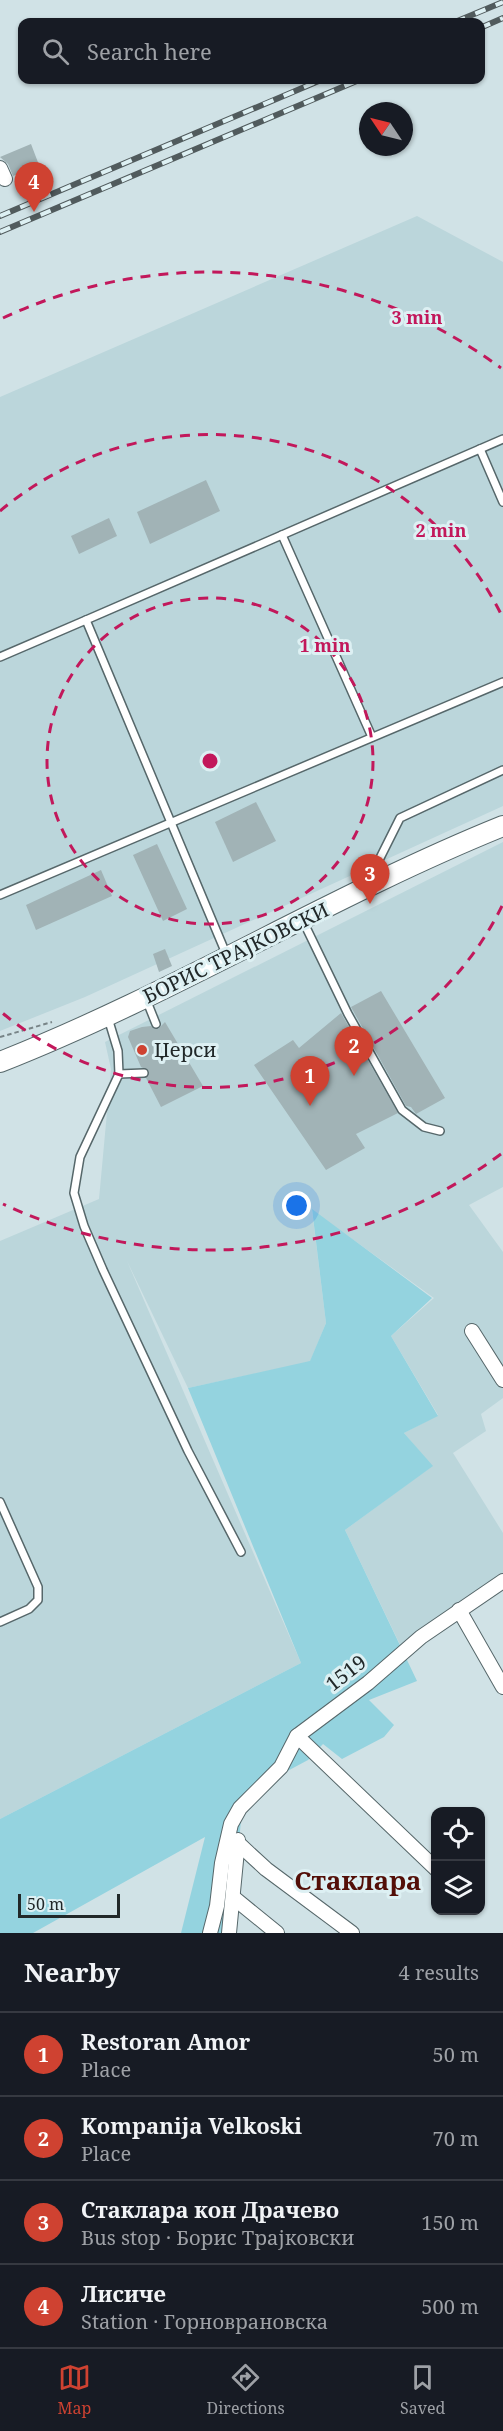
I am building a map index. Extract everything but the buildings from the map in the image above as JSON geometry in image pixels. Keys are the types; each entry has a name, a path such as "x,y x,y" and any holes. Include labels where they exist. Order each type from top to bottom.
{"main road":[{"name":"БОРИС ТРАЈКОВСКИ","path":"0,1062 58,1039 228,959 365,888 503,826"}],"street":[{"path":"472,1331 503,1380"},
{"name":"1519","path":"210,1933 217,1906 226,1841 235,1817 255,1792 281,1767 297,1736 368,1683 422,1637 503,1581"},
{"path":"459,1610 503,1687"},
{"path":"297,1736 431,1865"},
{"path":"230,1933 240,1845 235,1817"},
{"path":"240,1845 266,1869 352,1933"},
{"path":"234,1898 277,1933"}],"lane":[{"path":"0,657 503,439"},
{"path":"480,449 503,502"},
{"path":"282,535 372,737"},
{"path":"86,620 228,959"},
{"path":"0,895 503,682"},
{"path":"365,888 400,818 503,771"},
{"path":"303,921 348,1014 402,1110 424,1127 440,1131"},
{"path":"145,998 156,1024"},
{"path":"107,1016 118,1051 119,1074 80,1157 74,1192 84,1226 103,1270 188,1451 241,1552"},
{"path":"119,1074 144,1073"},
{"path":"0,1502 38,1587 38,1600 29,1609 0,1622"}],"shaded area":[{"path":"417,216 503,262 503,806 85,997 0,1031 0,397"},
{"path":"503,842 503,1187 469,1205 503,1252 503,1398 481,1414 486,1431 453,1453 503,1533 503,1582 404,1653 345,1530 432,1466 404,1433 438,1415 391,1336 434,1298 312,1210 326,1323 310,1362 188,1388 127,1261 301,1663 0,1819 0,1241 99,1199 111,1069 105,1042"},
{"path":"312,1209 432,1298 391,1336 438,1416 404,1433 433,1466 345,1530 417,1681 369,1700 394,1725 384,1737 342,1759 323,1744 308,1760 267,1782 241,1819 232,1933 181,1933 205,1837 33,1933 0,1933 0,1819 301,1663 188,1388 310,1361 326,1323"}],"railway":[{"path":"465,18 503,2"},
{"path":"485,26 503,18"},
{"path":"0,216 312,84"},
{"path":"0,232 350,84"}],"place":[{"name":"Лисиче","path":"34,212"},
{"name":"Стаклара кон Драчево","path":"370,904"},
{"name":"Џерси","path":"142,1050"},
{"name":"Kompanija Velkoski","path":"354,1076"},
{"name":"Restoran Amor","path":"310,1106"}],"district":[{"name":"Стаклара","path":"358,1881"}]}
